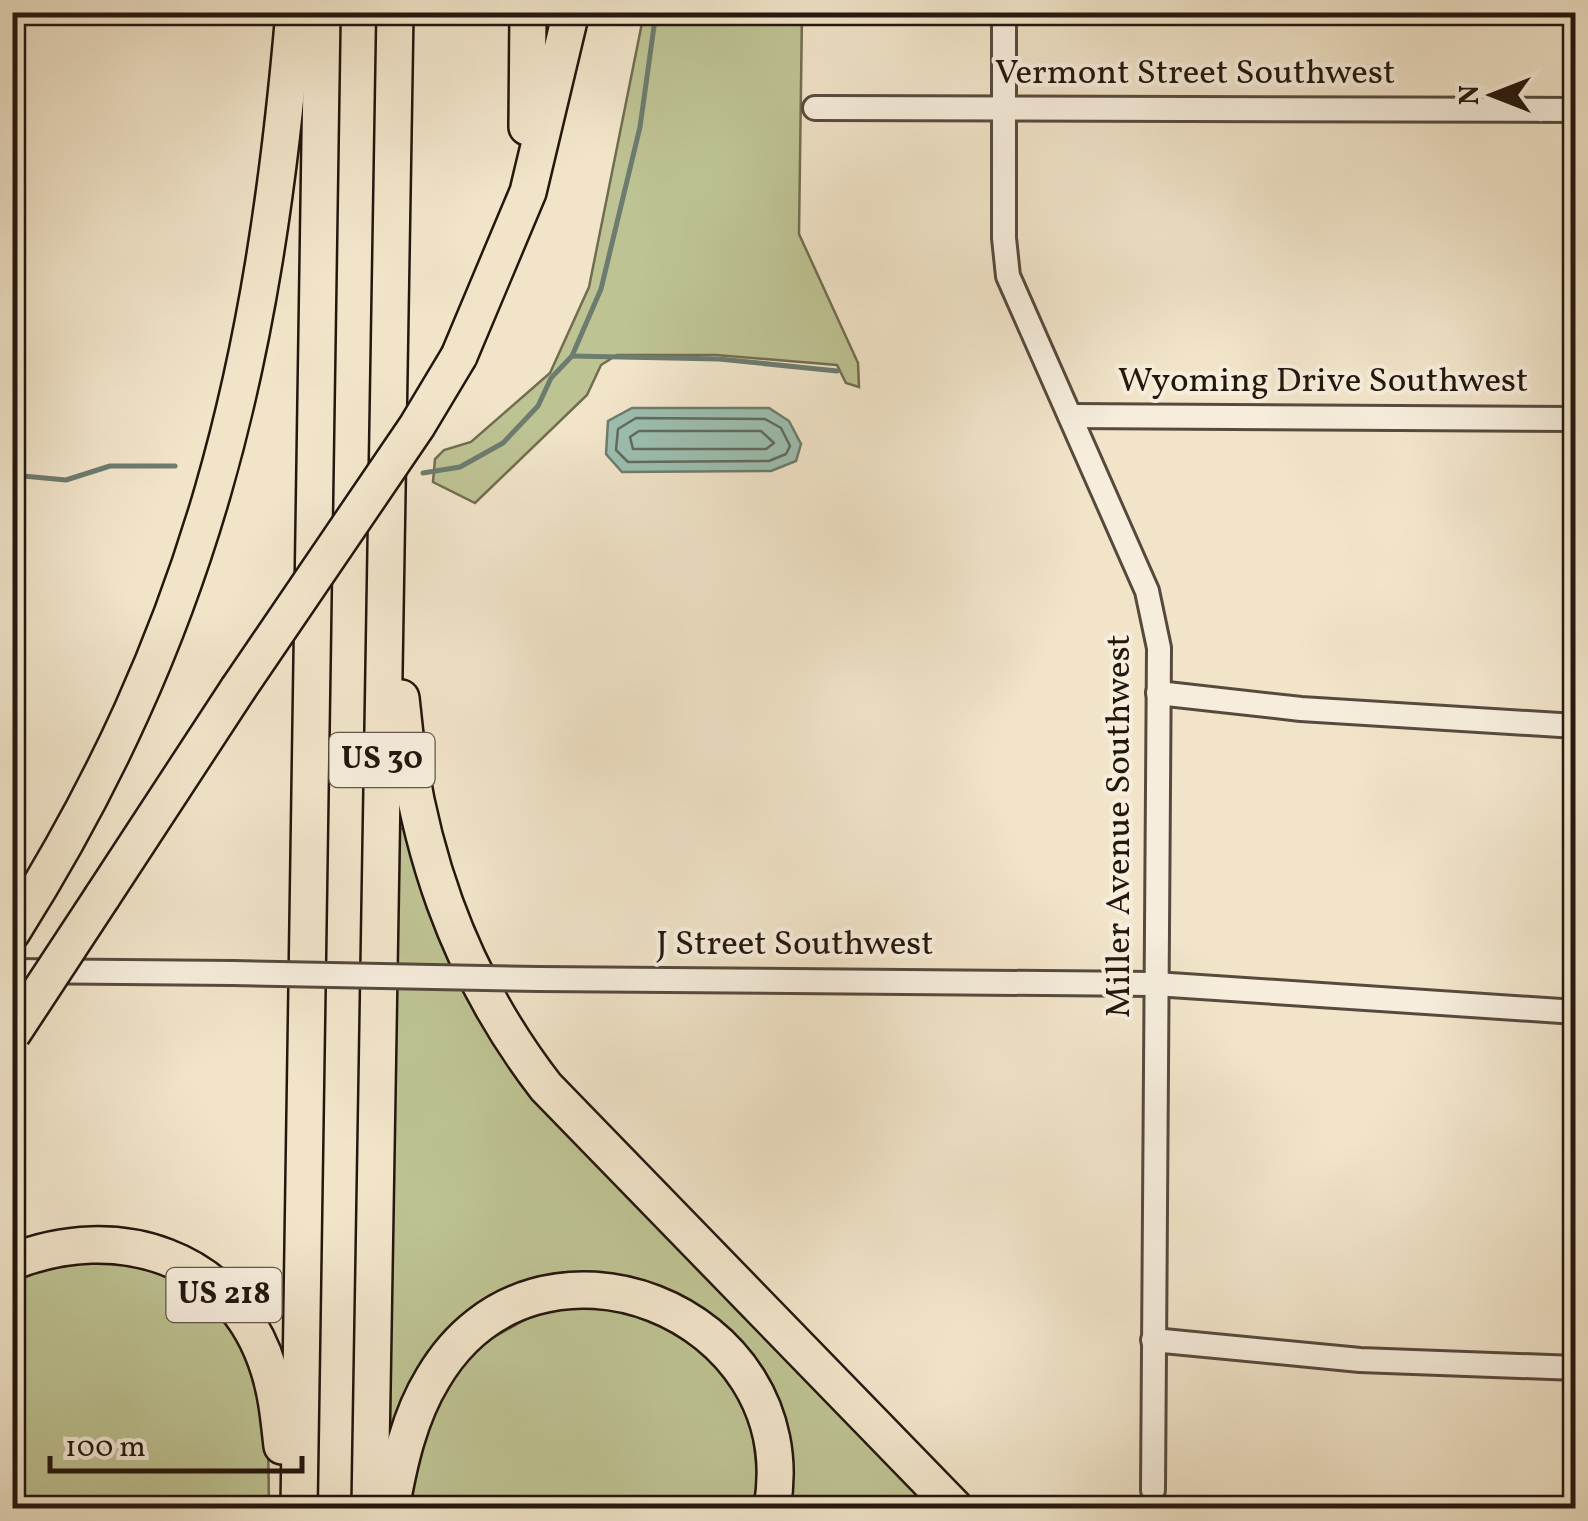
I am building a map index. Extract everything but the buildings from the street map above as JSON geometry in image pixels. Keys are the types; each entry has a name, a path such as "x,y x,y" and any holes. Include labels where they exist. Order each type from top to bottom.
{"highway":[{"path":"12,932 92,800 131,719 175,616 206,522 236,416 263,286 281,166 294,12"},
{"name":"US 30","path":"299,1508 322,12"},
{"name":"US 30","path":"370,1508 395,12"},
{"path":"512,226 527,132 528,12"},
{"path":"12,1034 238,689 417,426 459,356 528,192 570,12"},
{"path":"390,365 401,702 415,804 451,925 480,990 546,1087 955,1508"},
{"name":"US 218","path":"12,1262 65,1244 124,1245 176,1260 224,1295 241,1313 269,1367 278,1403 289,1508"},
{"path":"391,1508 414,1419 434,1376 457,1347 483,1322 520,1302 554,1292 590,1290 633,1294 666,1306 698,1324 726,1350 748,1377 769,1429 776,1486 772,1508"}],"street":[{"name":"Miller Avenue Southwest","path":"1004,12 1008,276 1156,619 1153,1490"},
{"name":"Vermont Street Southwest","path":"815,108 1576,110"},
{"name":"Wyoming Drive Southwest","path":"1070,416 1576,418"},
{"path":"1158,694 1301,710 1576,726"},
{"name":"J Street Southwest","path":"12,971 1155,984 1576,1012"},
{"path":"1153,1340 1360,1360 1576,1368"}],"green space":[{"path":"644,13 802,13 799,234 858,363 859,387 846,383 837,365 716,355 617,355 601,365 587,395 475,503 433,482 435,459 444,450 471,442 550,373 589,287"},
{"path":"407,828 416,870 447,953 937,1508 782,1508 760,1388 746,1352 732,1334 693,1304 648,1284 625,1279 593,1279 520,1290 395,1436 386,1435 399,829"},
{"path":"128,1255 200,1291 248,1350 268,1438 269,1508 13,1508 12,1271"},
{"path":"604,1302 691,1336 737,1391 753,1433 758,1485 753,1508 406,1508 436,1398 475,1348 540,1311"}],"water":[{"path":"632,408 769,408 789,421 801,444 796,461 771,471 622,472 606,454 608,421"}],"waterway":[{"path":"423,473 460,467 503,443 538,406 551,378 572,356 601,289 640,127 656,12"},
{"path":"572,356 719,359 837,371"},
{"path":"12,475 66,480 110,466 175,466"}]}
